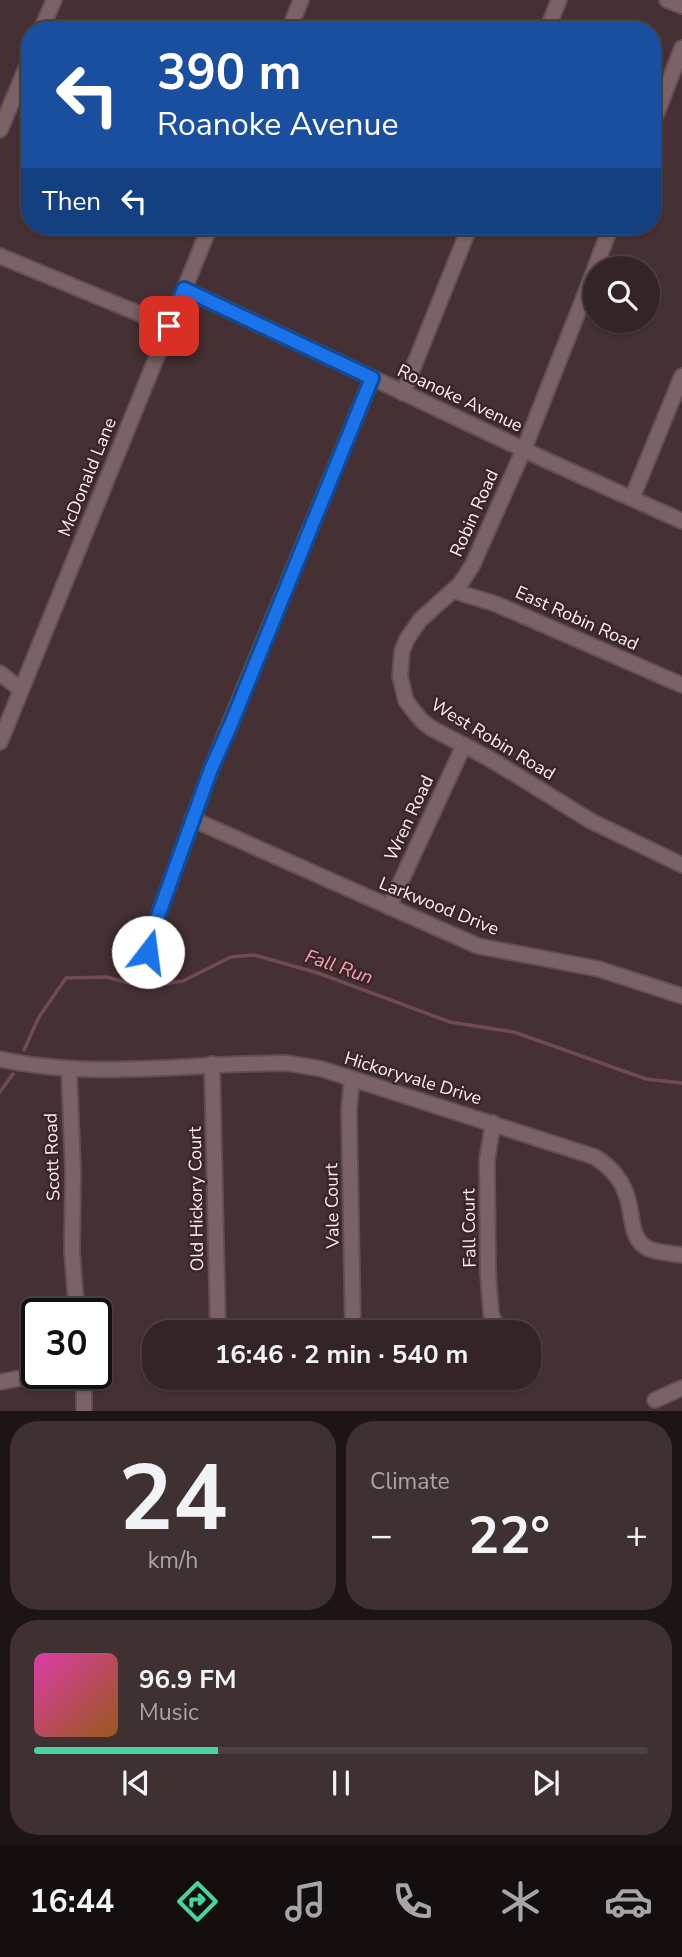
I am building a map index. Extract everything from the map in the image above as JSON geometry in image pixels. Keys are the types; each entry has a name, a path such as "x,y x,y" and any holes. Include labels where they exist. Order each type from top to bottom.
{"street":[{"path":"45,21 54,0"},
{"path":"293,21 301,0"},
{"path":"551,21 559,0"},
{"path":"667,0 682,6"},
{"path":"661,102 682,48"},
{"path":"0,130 6,99 21,74"},
{"name":"McDonald Lane","path":"0,743 206,235"},
{"path":"403,393 467,235"},
{"name":"Robin Road","path":"600,256 608,235"},
{"path":"0,256 169,326"},
{"name":"Roanoke Avenue","path":"184,289 682,522"},
{"name":"Robin Road","path":"454,590 472,566 524,449 583,299"},
{"path":"632,498 682,376"},
{"path":"148,952 149,941 211,769 372,378"},
{"name":"East Robin Road","path":"454,590 496,604 682,685"},
{"name":"West Robin Road","path":"454,590 420,620 402,651 400,676 407,701 421,720 592,821 682,865"},
{"path":"0,673 21,690"},
{"name":"Wren Road","path":"389,907 464,745"},
{"name":"Larkwood Drive","path":"192,819 478,946 599,969 682,996"},
{"path":"0,1059 69,1070"},
{"name":"Hickoryvale Drive","path":"69,1070 212,1064 299,1064 352,1079 584,1152 604,1163 618,1178 628,1198 636,1238 650,1249 682,1255"},
{"name":"Old Hickory Court","path":"212,1064 218,1320"},
{"name":"Scott Road","path":"69,1070 75,1298"},
{"name":"Vale Court","path":"352,1079 349,1109 353,1320"},
{"name":"Fall Court","path":"493,1123 486,1160 488,1273 494,1320"},
{"path":"0,1382 21,1378"},
{"path":"655,1400 682,1388"},
{"path":"84,1411 85,1389"}],"waterway":[{"name":"Fall Run","path":"24,1050 39,1017 66,978 107,977 143,987 183,981 231,957 254,955 318,973 450,1022 514,1032 646,1079 682,1083"},
{"name":"Fall Run","path":"0,1092 13,1074"}],"route":[{"path":"148,952 149,941 211,769 372,378 184,289 169,326"}]}
